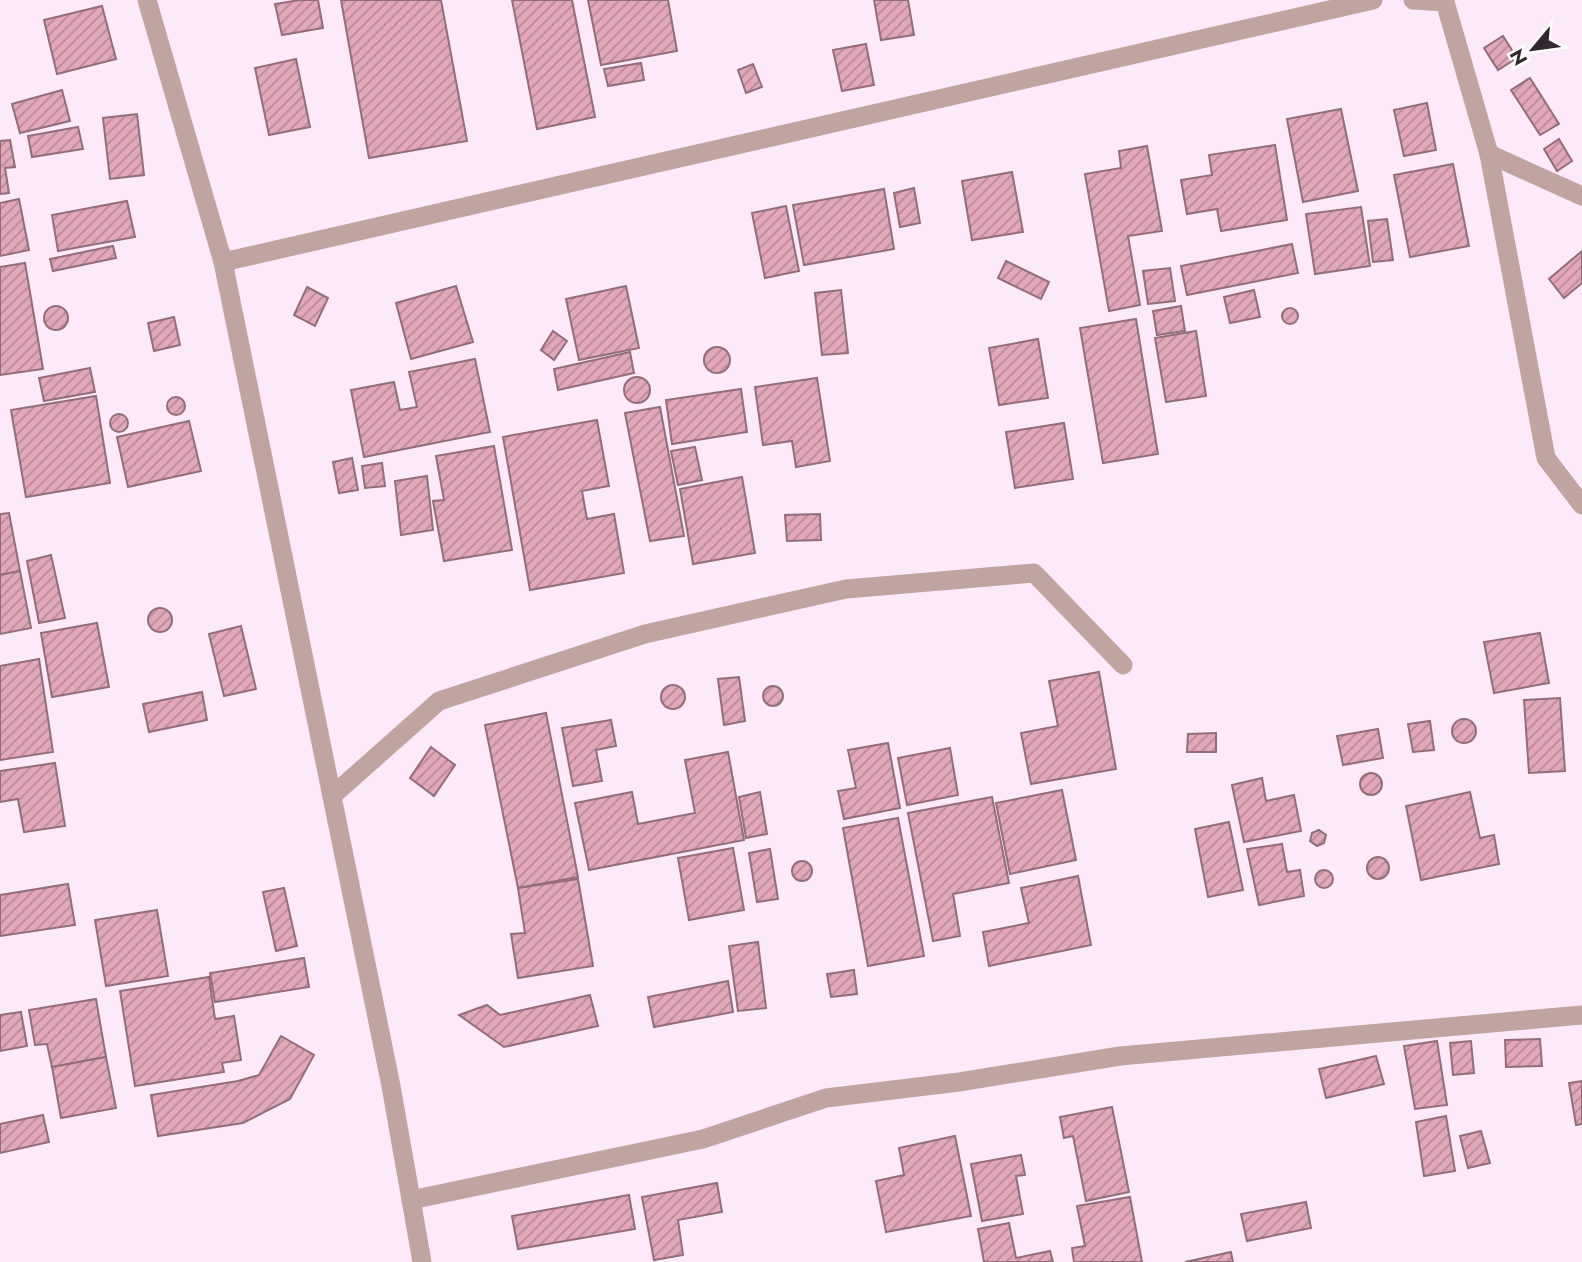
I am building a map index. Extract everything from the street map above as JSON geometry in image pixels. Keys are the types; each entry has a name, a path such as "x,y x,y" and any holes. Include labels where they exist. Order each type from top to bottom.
{"street":[{"path":"147,0 223,262 391,1086 422,1262"},
{"path":"223,262 1373,0"},
{"path":"1413,0 1445,1 1489,154 1546,458 1582,505"},
{"path":"1489,154 1582,197"},
{"path":"332,796 439,702 645,634 846,589 1034,573 1123,665"},
{"path":"411,1200 703,1139 826,1098 959,1082 1120,1056 1582,1015"}],"building":[{"path":"318,0 323,28 282,35 275,4"},
{"path":"341,0 441,0 467,141 369,158"},
{"path":"512,0 572,0 595,117 537,129"},
{"path":"588,0 668,0 677,51 601,65"},
{"path":"874,0 908,0 914,35 881,40"},
{"path":"102,6 116,59 57,74 44,20"},
{"path":"1503,36 1517,58 1498,70 1484,48"},
{"path":"866,44 874,85 842,91 833,50"},
{"path":"296,59 310,127 269,135 255,68"},
{"path":"641,63 644,80 608,86 604,69"},
{"path":"753,64 762,87 746,93 738,70"},
{"path":"1530,78 1559,124 1540,135 1511,90"},
{"path":"62,90 70,121 20,133 12,104"},
{"path":"1427,103 1436,150 1404,156 1394,110"},
{"path":"1341,109 1358,191 1303,202 1287,119"},
{"path":"137,114 144,175 110,179 103,118"},
{"path":"78,127 83,149 32,157 28,136"},
{"path":"1559,139 1572,161 1557,171 1544,149"},
{"path":"10,140 15,167 5,168 9,193 0,194 0,141"},
{"path":"1275,145 1287,220 1221,231 1217,209 1187,214 1181,180 1212,175 1209,155"},
{"path":"1147,146 1162,231 1128,236 1140,305 1109,311 1085,174 1121,168 1119,151"},
{"path":"1453,164 1469,246 1410,257 1394,175"},
{"path":"1012,172 1023,232 972,240 962,181"},
{"path":"914,188 920,223 900,227 894,193"},
{"path":"884,189 894,249 804,265 793,205"},
{"path":"19,199 29,250 0,256 0,203"},
{"path":"127,201 135,237 58,251 52,215"},
{"path":"786,206 799,271 765,278 752,213"},
{"path":"1361,207 1370,266 1315,274 1306,214"},
{"path":"1387,219 1393,260 1373,262 1368,221"},
{"path":"1292,244 1298,273 1187,295 1181,266"},
{"path":"113,246 116,258 53,271 50,259"},
{"path":"1582,251 1582,283 1564,298 1549,279"},
{"path":"1006,261 1049,282 1041,299 998,278"},
{"path":"25,263 43,369 0,375 0,267"},
{"path":"1170,268 1175,301 1148,304 1143,271"},
{"path":"456,286 473,342 411,359 396,303"},
{"path":"626,286 639,348 579,360 566,299"},
{"path":"307,287 328,298 315,326 294,315"},
{"path":"841,290 848,353 822,355 815,293"},
{"path":"1254,290 1260,317 1230,323 1224,297"},
{"path":"56,306 64,310 68,318 64,326 56,330 48,326 44,318 48,310"},
{"path":"1181,306 1185,331 1157,335 1153,311"},
{"path":"1290,308 1296,310 1296,322 1290,324 1284,322 1282,316 1284,310"},
{"path":"174,317 180,345 154,351 148,323"},
{"path":"1136,319 1158,454 1103,463 1080,328"},
{"path":"553,331 567,341 554,360 541,350"},
{"path":"1196,331 1206,396 1166,402 1155,338"},
{"path":"1038,339 1048,398 999,405 989,348"},
{"path":"717,347 726,351 730,360 726,369 717,373 708,369 704,360 708,351"},
{"path":"630,352 634,373 558,390 554,369"},
{"path":"475,359 490,432 364,457 351,390 394,382 400,410 417,407 409,372"},
{"path":"90,368 95,392 44,401 39,378"},
{"path":"637,377 646,381 650,390 646,399 637,403 628,399 624,390 628,381"},
{"path":"817,378 830,461 796,467 792,441 763,445 755,387"},
{"path":"741,389 747,432 672,444 666,400"},
{"path":"96,396 110,483 26,497 11,410"},
{"path":"176,397 182,400 185,406 182,412 176,415 170,412 167,406 170,400"},
{"path":"660,407 684,536 650,541 625,413"},
{"path":"119,414 125,417 128,423 125,429 119,432 113,429 110,423 113,417"},
{"path":"597,420 609,486 582,491 587,519 614,514 624,573 530,590 503,437"},
{"path":"189,421 201,471 128,487 117,437"},
{"path":"1064,423 1073,479 1015,488 1006,432"},
{"path":"494,446 512,550 444,561 433,501 444,500 436,456"},
{"path":"695,447 702,480 678,485 671,451"},
{"path":"352,458 358,490 339,493 333,462"},
{"path":"382,463 385,486 365,488 362,466"},
{"path":"427,476 433,530 401,535 395,481"},
{"path":"742,477 755,553 693,564 680,489"},
{"path":"9,513 20,571 0,575 0,514"},
{"path":"820,514 821,540 787,541 785,515"},
{"path":"51,555 65,618 39,623 27,561"},
{"path":"20,571 31,628 0,634 0,575"},
{"path":"160,608 169,611 172,620 169,629 160,632 151,629 148,620 151,611"},
{"path":"97,623 109,687 52,697 41,633"},
{"path":"241,626 256,689 224,696 209,634"},
{"path":"1540,633 1549,683 1494,693 1484,642"},
{"path":"39,659 53,752 0,760 0,666"},
{"path":"1099,672 1116,769 1031,784 1021,733 1058,726 1049,681"},
{"path":"739,677 745,721 724,725 718,679"},
{"path":"673,685 684,692 685,697 678,708 673,709 662,702 661,697 668,686"},
{"path":"769,686 777,686 783,696 777,706 769,706 763,700 763,692"},
{"path":"202,692 207,720 149,732 143,704"},
{"path":"1560,698 1565,771 1529,773 1524,700"},
{"path":"546,713 578,877 518,888 485,725"},
{"path":"1464,719 1475,726 1476,731 1469,742 1464,743 1453,736 1452,731 1459,720"},
{"path":"611,720 616,746 596,750 602,781 573,786 562,728"},
{"path":"1430,721 1434,750 1413,752 1408,724"},
{"path":"1378,729 1383,758 1343,765 1337,736"},
{"path":"1216,733 1216,752 1187,752 1188,734"},
{"path":"888,743 900,808 844,819 838,791 856,788 848,750"},
{"path":"431,747 455,765 434,796 410,778"},
{"path":"950,748 958,795 907,805 898,758"},
{"path":"728,752 744,840 589,870 575,803 632,792 638,824 695,813 685,760"},
{"path":"55,763 65,826 24,832 18,799 0,802 0,771"},
{"path":"1371,773 1379,776 1382,784 1379,792 1371,795 1363,792 1360,784 1363,776"},
{"path":"1262,778 1266,801 1294,795 1301,831 1244,842 1232,785"},
{"path":"1062,790 1076,860 1010,874 996,803"},
{"path":"760,792 767,834 746,838 739,797"},
{"path":"1470,792 1480,838 1494,835 1499,864 1421,880 1406,806"},
{"path":"992,797 1009,883 953,894 960,936 933,941 908,813"},
{"path":"898,818 924,956 868,966 843,828"},
{"path":"1229,822 1243,890 1208,897 1195,829"},
{"path":"1319,830 1326,835 1324,843 1317,846 1310,841 1312,833"},
{"path":"1282,844 1287,872 1300,870 1304,896 1259,905 1247,849"},
{"path":"733,848 744,910 689,920 678,858"},
{"path":"770,849 778,899 757,902 749,853"},
{"path":"1378,857 1386,860 1389,868 1386,876 1378,879 1370,876 1367,868 1370,860"},
{"path":"802,861 809,864 812,871 809,878 802,881 795,878 792,871 795,864"},
{"path":"1324,870 1330,873 1333,879 1330,885 1324,888 1318,885 1315,879 1318,873"},
{"path":"1078,876 1091,945 989,966 983,932 1029,923 1021,888"},
{"path":"578,879 593,966 518,978 511,934 525,933 518,888"},
{"path":"68,884 75,925 0,936 0,895"},
{"path":"284,888 297,946 276,951 263,892"},
{"path":"157,910 168,976 106,986 95,920"},
{"path":"758,942 766,1008 738,1011 729,946"},
{"path":"304,958 309,987 215,1002 210,973"},
{"path":"854,970 857,994 831,997 827,974"},
{"path":"209,977 215,1019 234,1016 241,1060 222,1063 224,1072 135,1086 120,991"},
{"path":"728,981 733,1012 654,1027 648,997"},
{"path":"590,995 598,1026 504,1047 459,1015 487,1005 500,1015"},
{"path":"96,999 106,1057 52,1067 47,1044 35,1045 29,1010"},
{"path":"21,1012 27,1046 0,1051 0,1015"},
{"path":"281,1036 314,1055 290,1099 243,1123 158,1136 151,1095 259,1075"},
{"path":"1540,1039 1542,1066 1506,1067 1505,1040"},
{"path":"1437,1041 1447,1105 1415,1109 1404,1046"},
{"path":"1471,1041 1474,1073 1453,1075 1450,1043"},
{"path":"1376,1056 1384,1084 1326,1098 1319,1069"},
{"path":"106,1057 116,1108 61,1118 52,1067"},
{"path":"1582,1081 1582,1124 1576,1125 1569,1083"},
{"path":"1112,1107 1129,1192 1086,1201 1073,1136 1064,1138 1060,1117"},
{"path":"43,1115 49,1142 0,1153 0,1124"},
{"path":"1446,1116 1455,1171 1424,1176 1416,1122"},
{"path":"1481,1131 1490,1163 1468,1168 1460,1136"},
{"path":"955,1136 971,1216 886,1232 876,1181 904,1175 899,1148"},
{"path":"1021,1155 1025,1175 1016,1176 1023,1214 982,1221 971,1164"},
{"path":"717,1183 722,1212 678,1220 683,1255 654,1260 642,1197"},
{"path":"629,1195 635,1229 518,1249 512,1216"},
{"path":"1130,1197 1142,1262 1074,1262 1072,1248 1085,1246 1077,1206"},
{"path":"1306,1202 1311,1228 1247,1241 1241,1214"},
{"path":"1009,1223 1016,1258 1050,1251 1053,1262 984,1262 978,1229"},
{"path":"1231,1252 1233,1262 1185,1262"}]}
